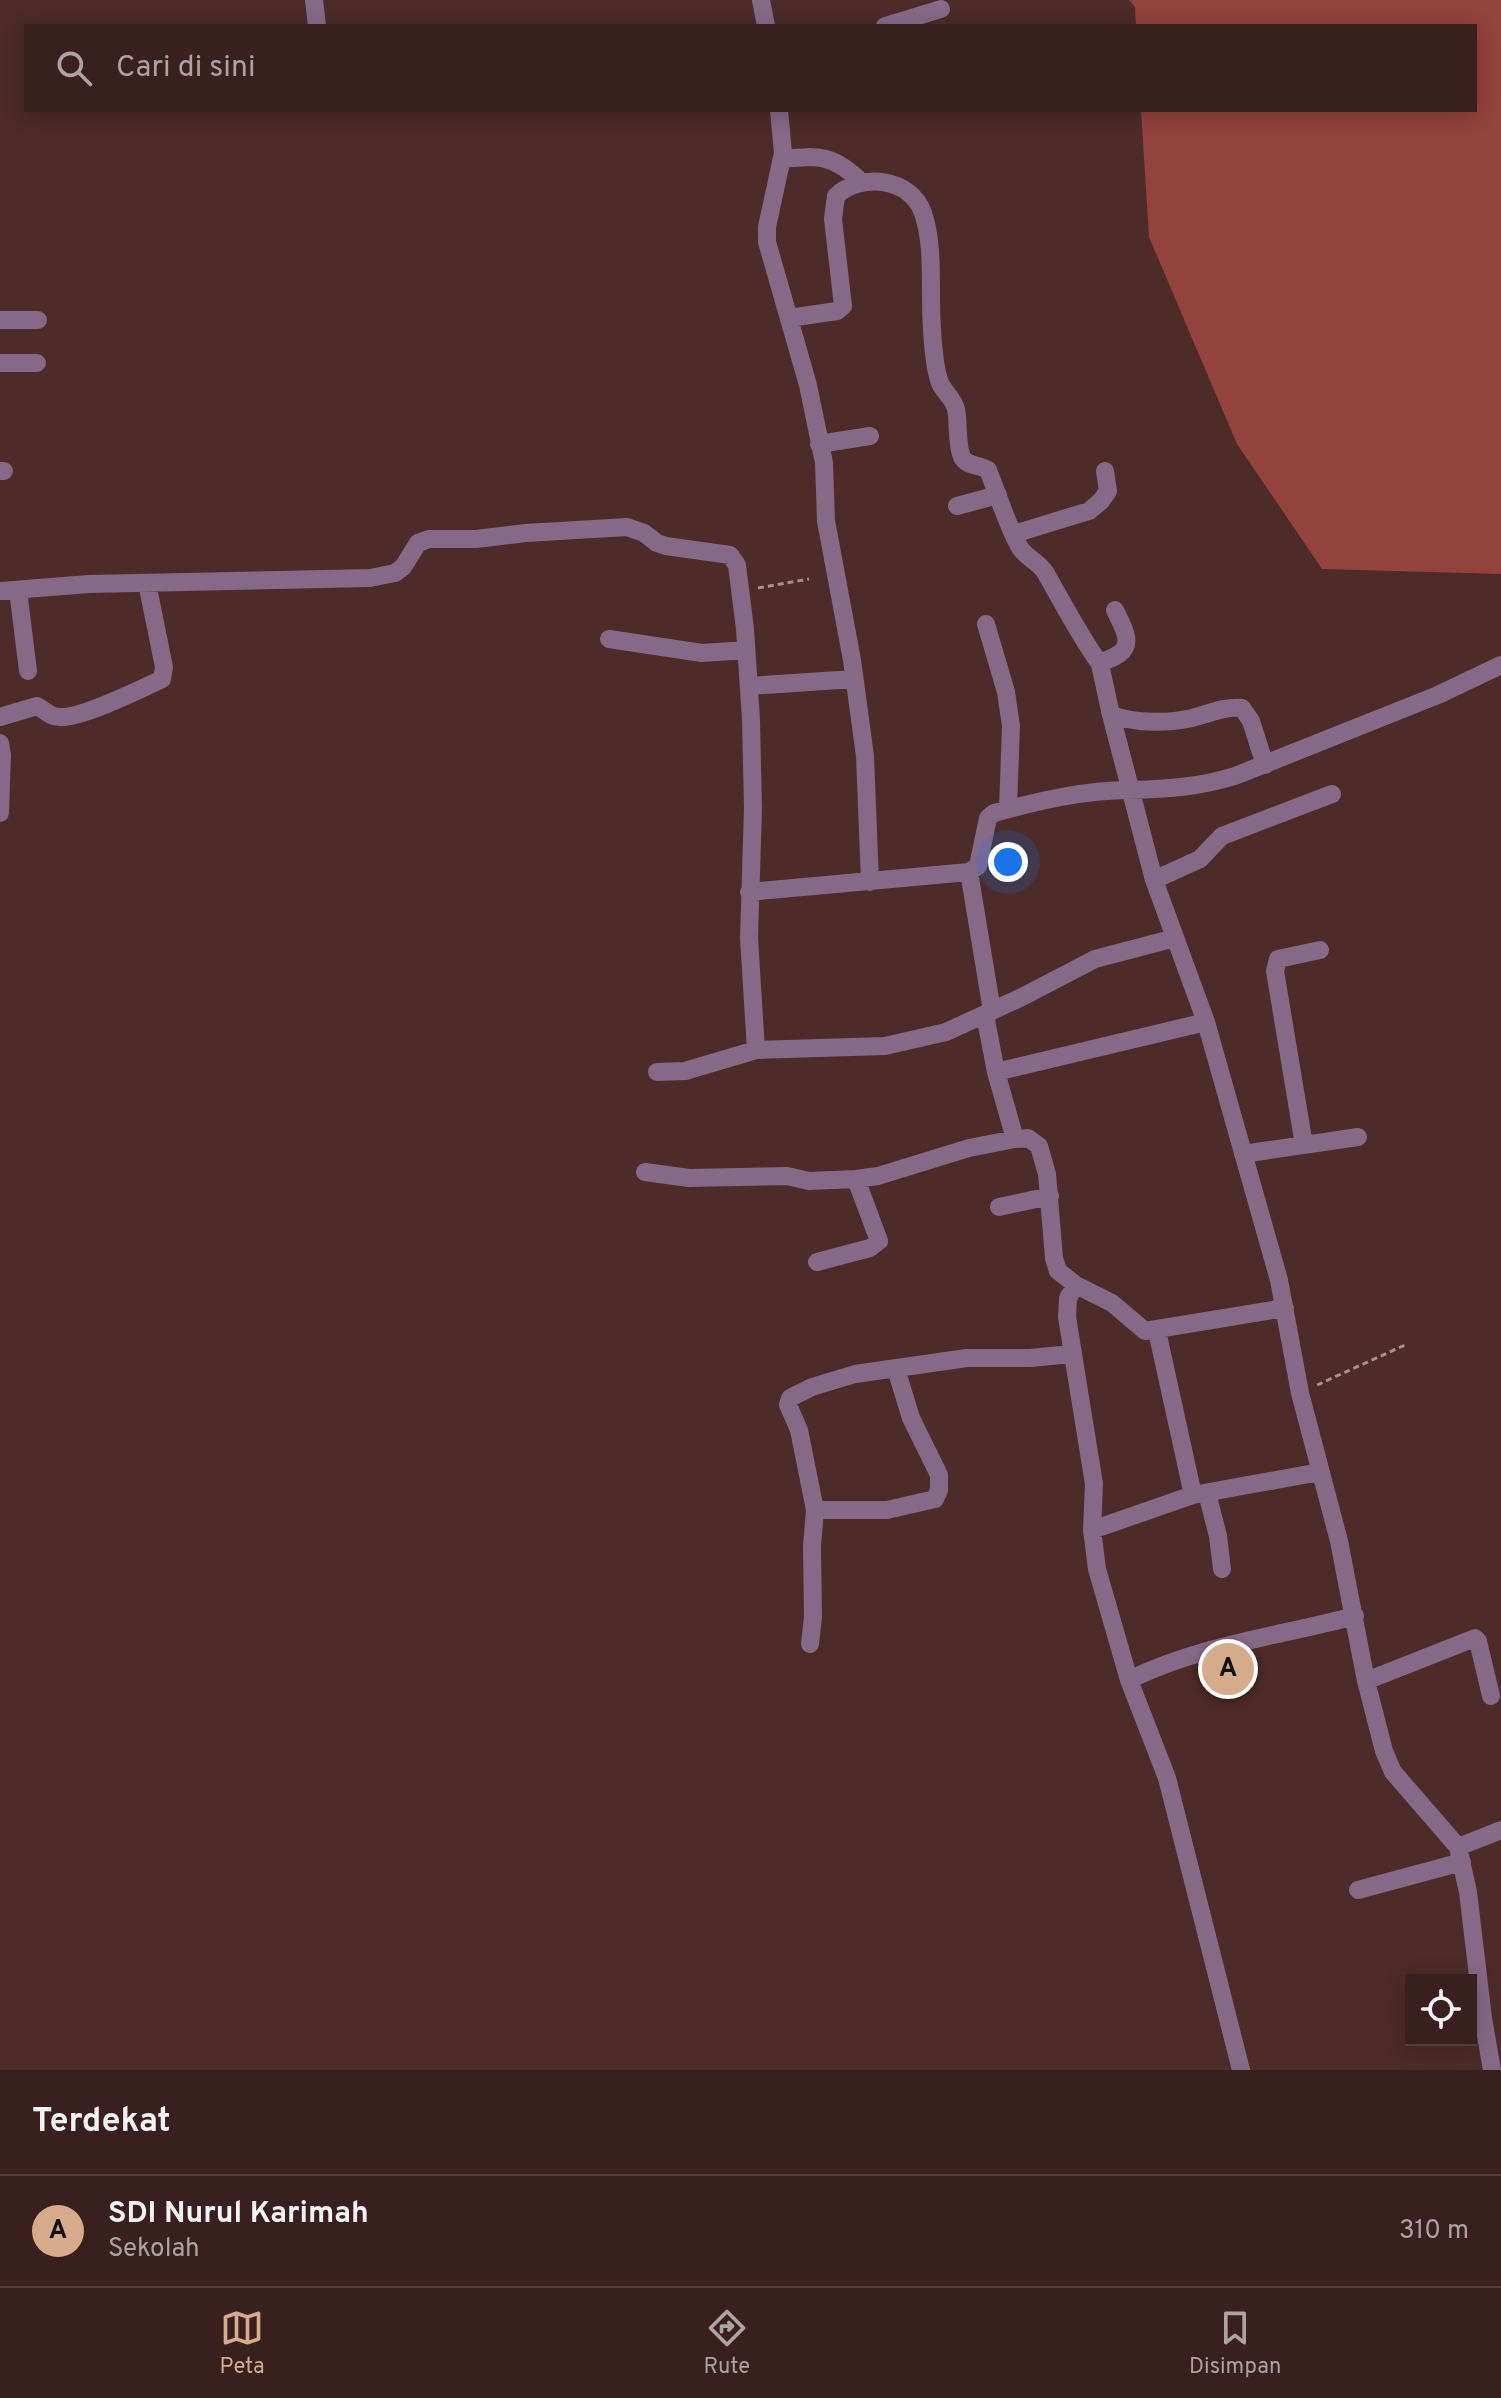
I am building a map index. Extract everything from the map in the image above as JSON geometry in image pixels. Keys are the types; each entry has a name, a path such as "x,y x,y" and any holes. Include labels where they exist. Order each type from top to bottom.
{"street":[{"path":"314,0 317,24"},
{"path":"761,0 766,24"},
{"path":"892,24 941,9"},
{"path":"779,112 782,159 767,227 767,242 808,385 824,463 826,521 865,756 870,882"},
{"path":"782,159 822,157 847,168 862,183"},
{"path":"789,318 837,311 843,306 834,242 834,201 840,191 862,183 880,181 903,189 923,214 930,259 932,329 941,385 956,407 962,458 969,464 988,470 1020,549 1044,571 1100,664 1154,880 1206,1022 1258,1201 1285,1308 1300,1393 1339,1541 1366,1681 1384,1751 1393,1772 1460,1855 1492,2070"},
{"path":"0,320 38,320"},
{"path":"0,363 37,363"},
{"path":"819,444 870,436"},
{"path":"1014,534 1093,509 1108,491 1105,471"},
{"path":"957,506 998,495"},
{"path":"28,671 9,590 89,584 370,578 395,573 424,540 627,527 666,546 730,555 737,565 749,686 753,808 749,938 756,1050"},
{"path":"0,717 37,706 51,716 62,718 82,713 162,679 164,667 147,583"},
{"path":"1100,664 1121,653 1126,646 1127,638 1115,610"},
{"path":"986,624 1006,692 1011,726 1008,809"},
{"path":"609,639 702,653 746,650"},
{"path":"749,892 969,872 978,866 988,818 994,813 1078,794 1131,789 1148,791 1212,783 1265,765 1438,695 1501,665"},
{"path":"749,686 854,679"},
{"path":"1111,715 1127,720 1155,722 1242,708 1251,721 1265,765"},
{"path":"0,743 0,813"},
{"path":"1154,880 1200,859 1222,836 1332,794"},
{"path":"969,872 996,1072 1015,1139"},
{"path":"657,1072 685,1071 756,1050 885,1046 946,1032 1095,959 1175,938"},
{"path":"1304,1145 1275,971 1278,959 1320,950"},
{"path":"996,1072 1206,1022"},
{"path":"1243,1154 1358,1137"},
{"path":"645,1172 689,1178 787,1176 809,1181 856,1179 878,1176 969,1148 1028,1138 1039,1146 1050,1196 1056,1266 1065,1277 1112,1303 1145,1331 1285,1308"},
{"path":"817,1262 870,1248 879,1241 856,1179"},
{"path":"999,1207 1050,1196"},
{"path":"1076,1285 1068,1298 1067,1317 1094,1484 1092,1530 1097,1569 1129,1680 1167,1778 1241,2070"},
{"path":"1157,1331 1200,1494 1216,1522 1222,1569"},
{"path":"810,1644 815,1510 799,1430 788,1405 790,1398 812,1387 855,1374 967,1358 1030,1358 1071,1354"},
{"path":"815,1510 887,1510 935,1499 939,1490 939,1475 911,1418 896,1369"},
{"path":"1092,1530 1200,1494 1320,1472"},
{"path":"1129,1680 1182,1656 1355,1616"},
{"path":"1366,1681 1475,1638 1491,1696"},
{"path":"1358,1890 1460,1855 1501,1830"}],"path":[{"path":"739,591 809,579"},
{"path":"1300,1393 1405,1345"}],"shaded area":[{"path":"1129,0 1501,0 1501,574 1322,569 1237,444 1149,237 1141,112 1477,112 1477,24 1136,24 1135,7"}],"place":[{"name":"SDI Nurul Karimah","path":"1228,1669"}]}
